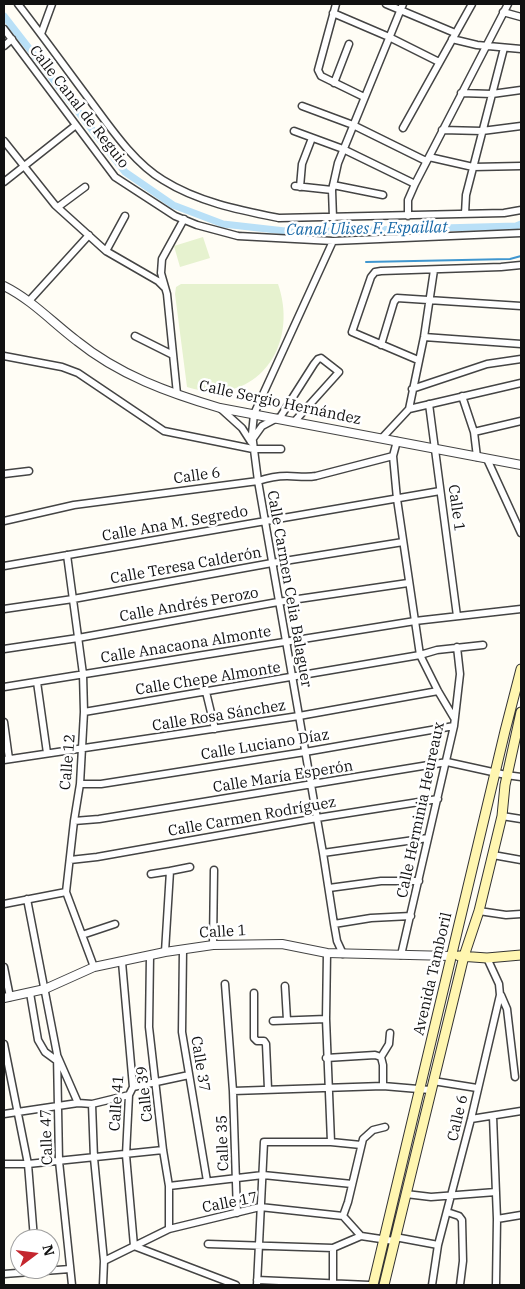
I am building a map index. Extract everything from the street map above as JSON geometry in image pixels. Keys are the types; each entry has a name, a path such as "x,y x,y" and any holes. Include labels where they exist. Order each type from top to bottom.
{"main road":[{"name":"Avenida Tamboril","path":"371,1285 384,1240 521,669"},
{"name":"Avenida Tamboril","path":"384,1285 431,1085 464,956 479,911 502,816 506,775 519,734 521,712"},
{"path":"451,956 487,958 521,955"}],"street":[{"name":"Calle Canal de Reguio","path":"18,4 121,142 150,171 163,180 205,200 279,218 504,213 521,210"},
{"path":"41,34 52,4"},
{"path":"336,4 318,70 321,76 364,97"},
{"path":"386,4 402,6 453,36 487,46 521,49"},
{"path":"403,128 470,4"},
{"path":"408,216 408,200 415,184 508,4"},
{"path":"332,218 332,187 343,149 402,6"},
{"path":"503,12 521,17"},
{"path":"333,13 389,37 439,62"},
{"name":"Calle Canal de Reguio","path":"4,29 115,177 175,216 197,225 238,236 332,241 521,233"},
{"path":"4,46 12,39"},
{"path":"334,83 350,44"},
{"path":"465,214 466,195 504,48"},
{"path":"461,93 492,94 521,90"},
{"path":"302,106 353,125 427,159 473,167 521,166"},
{"path":"4,182 76,125"},
{"path":"442,130 482,131 521,126"},
{"path":"294,131 343,149 415,184"},
{"path":"312,138 302,164 297,186 332,187 383,195"},
{"path":"4,140 23,167 58,207 106,251 165,288"},
{"path":"58,207 85,187"},
{"path":"106,251 125,216"},
{"path":"177,394 167,294 161,273 162,259 184,219"},
{"path":"29,301 89,235"},
{"name":"Calle Carmen Celia Balaguer","path":"332,241 254,414 253,445 278,602 337,942 343,954"},
{"path":"418,360 352,332 373,274 381,271 521,265"},
{"path":"409,409 424,337 434,270"},
{"name":"Calle Sergio Hernández","path":"4,286 44,312 76,341 114,367 146,383 177,394 220,408 521,465"},
{"path":"381,345 396,299 521,306"},
{"path":"135,336 173,355"},
{"path":"424,337 521,344"},
{"path":"4,356 62,367 78,373 164,431 281,449"},
{"path":"253,445 262,426 278,418 320,358 339,372 294,422"},
{"path":"412,389 491,363 521,359"},
{"path":"382,438 409,409 521,383"},
{"path":"462,396 474,432 477,457"},
{"name":"Calle 1","path":"429,404 457,616"},
{"path":"220,408 242,428 253,445"},
{"path":"474,432 521,421"},
{"name":"Calle Herminia Heureaux","path":"397,440 393,456 397,499 420,655 454,718 447,762 401,955"},
{"name":"Calle 6","path":"4,521 74,505 288,476 305,478 393,456"},
{"path":"487,459 521,534"},
{"path":"4,474 29,471"},
{"name":"Calle Ana M. Segredo","path":"4,566 440,492"},
{"name":"Calle Teresa Calderón","path":"4,610 403,542"},
{"name":"Calle 12","path":"67,555 83,674 84,748 66,892 94,967"},
{"name":"Calle Andrés Perozo","path":"4,649 78,638 278,602 408,583"},
{"name":"Calle Anacaona Almonte","path":"4,688 415,621 521,609"},
{"name":"Calle Chepe Almonte","path":"84,712 292,678 420,655 436,650 483,645"},
{"path":"454,718 460,674 457,647"},
{"path":"37,682 47,753"},
{"name":"Calle Rosa Sánchez","path":"6,759 108,746 299,716 438,691"},
{"path":"206,692 215,729"},
{"path":"4,722 6,759"},
{"name":"Calle Luciano Díaz","path":"80,784 101,784 454,726"},
{"path":"505,730 519,734"},
{"name":"Calle María Esperón","path":"74,821 99,819 311,786 447,762 495,773 521,776"},
{"name":"Calle Carmen Rodríguez","path":"70,860 438,799"},
{"path":"502,816 521,819"},
{"path":"323,853 428,838"},
{"path":"492,855 521,860"},
{"path":"151,874 190,868"},
{"path":"213,945 214,870"},
{"path":"165,952 170,871"},
{"path":"329,888 381,881 419,881"},
{"path":"4,904 66,892"},
{"name":"Calle 47","path":"27,899 56,1057 59,1160 72,1285"},
{"path":"479,911 506,915 521,914"},
{"path":"334,924 371,918 411,916"},
{"path":"82,935 116,924"},
{"name":"Calle 1","path":"7,997 45,989 94,967 165,952 213,945 282,944 327,953 451,956"},
{"name":"Calle 37","path":"183,950 182,1032 207,1181"},
{"path":"327,953 326,1058 331,1142"},
{"name":"Calle 39","path":"150,956 149,1027 163,1150 170,1186 168,1229"},
{"path":"487,958 499,984 500,995 507,1009 515,1077"},
{"name":"Calle 41","path":"122,962 133,1086 129,1095 126,1154 134,1246"},
{"path":"4,967 7,997"},
{"name":"Calle 35","path":"225,984 233,1091 237,1212"},
{"path":"285,986 287,1020"},
{"path":"30,993 38,1040 46,1052 56,1057 78,1103"},
{"path":"254,993 254,1038 257,1041 264,1041 266,1044 268,1089"},
{"name":"Calle 6","path":"432,1285 438,1245 452,1197 500,995"},
{"path":"273,1021 326,1019"},
{"path":"383,1086 381,1057 389,1044 390,1033"},
{"path":"4,1044 28,1164 33,1229"},
{"path":"326,1058 375,1055 381,1057"},
{"path":"133,1086 189,1076"},
{"path":"233,1091 383,1086 419,1089 431,1085 477,1088"},
{"path":"4,1114 78,1103 92,1104 129,1095"},
{"path":"92,1104 94,1158 104,1260 103,1285"},
{"path":"471,1119 521,1111"},
{"path":"493,1116 497,1219 496,1285"},
{"path":"361,1236 343,1216 361,1145 368,1134 385,1127"},
{"path":"361,1145 331,1142 264,1142 257,1283 325,1284 333,1282 371,1285"},
{"path":"4,1164 28,1164 163,1150"},
{"path":"170,1186 263,1175 352,1184"},
{"path":"406,1194 425,1197 452,1197 496,1192"},
{"name":"Calle 17","path":"104,1260 168,1229 260,1207 343,1216"},
{"path":"447,1212 459,1216 462,1220 463,1261 460,1285"},
{"path":"497,1219 521,1215"},
{"path":"208,1244 333,1248 361,1236 438,1245"},
{"path":"134,1246 236,1285"},
{"path":"333,1248 333,1282"},
{"path":"60,1269 70,1269"}],"green space":[{"path":"203,237 210,258 180,267 174,246"},
{"path":"181,284 278,284 283,307 283,330 277,350 266,367 251,381 233,389 211,391 187,387 175,294 176,287"}],"waterway":[{"name":"Canal Ulises F. Espaillat","path":"4,16 125,172 173,205 223,224 294,232 516,226 521,224"},
{"path":"366,262 510,259 521,256"}]}
